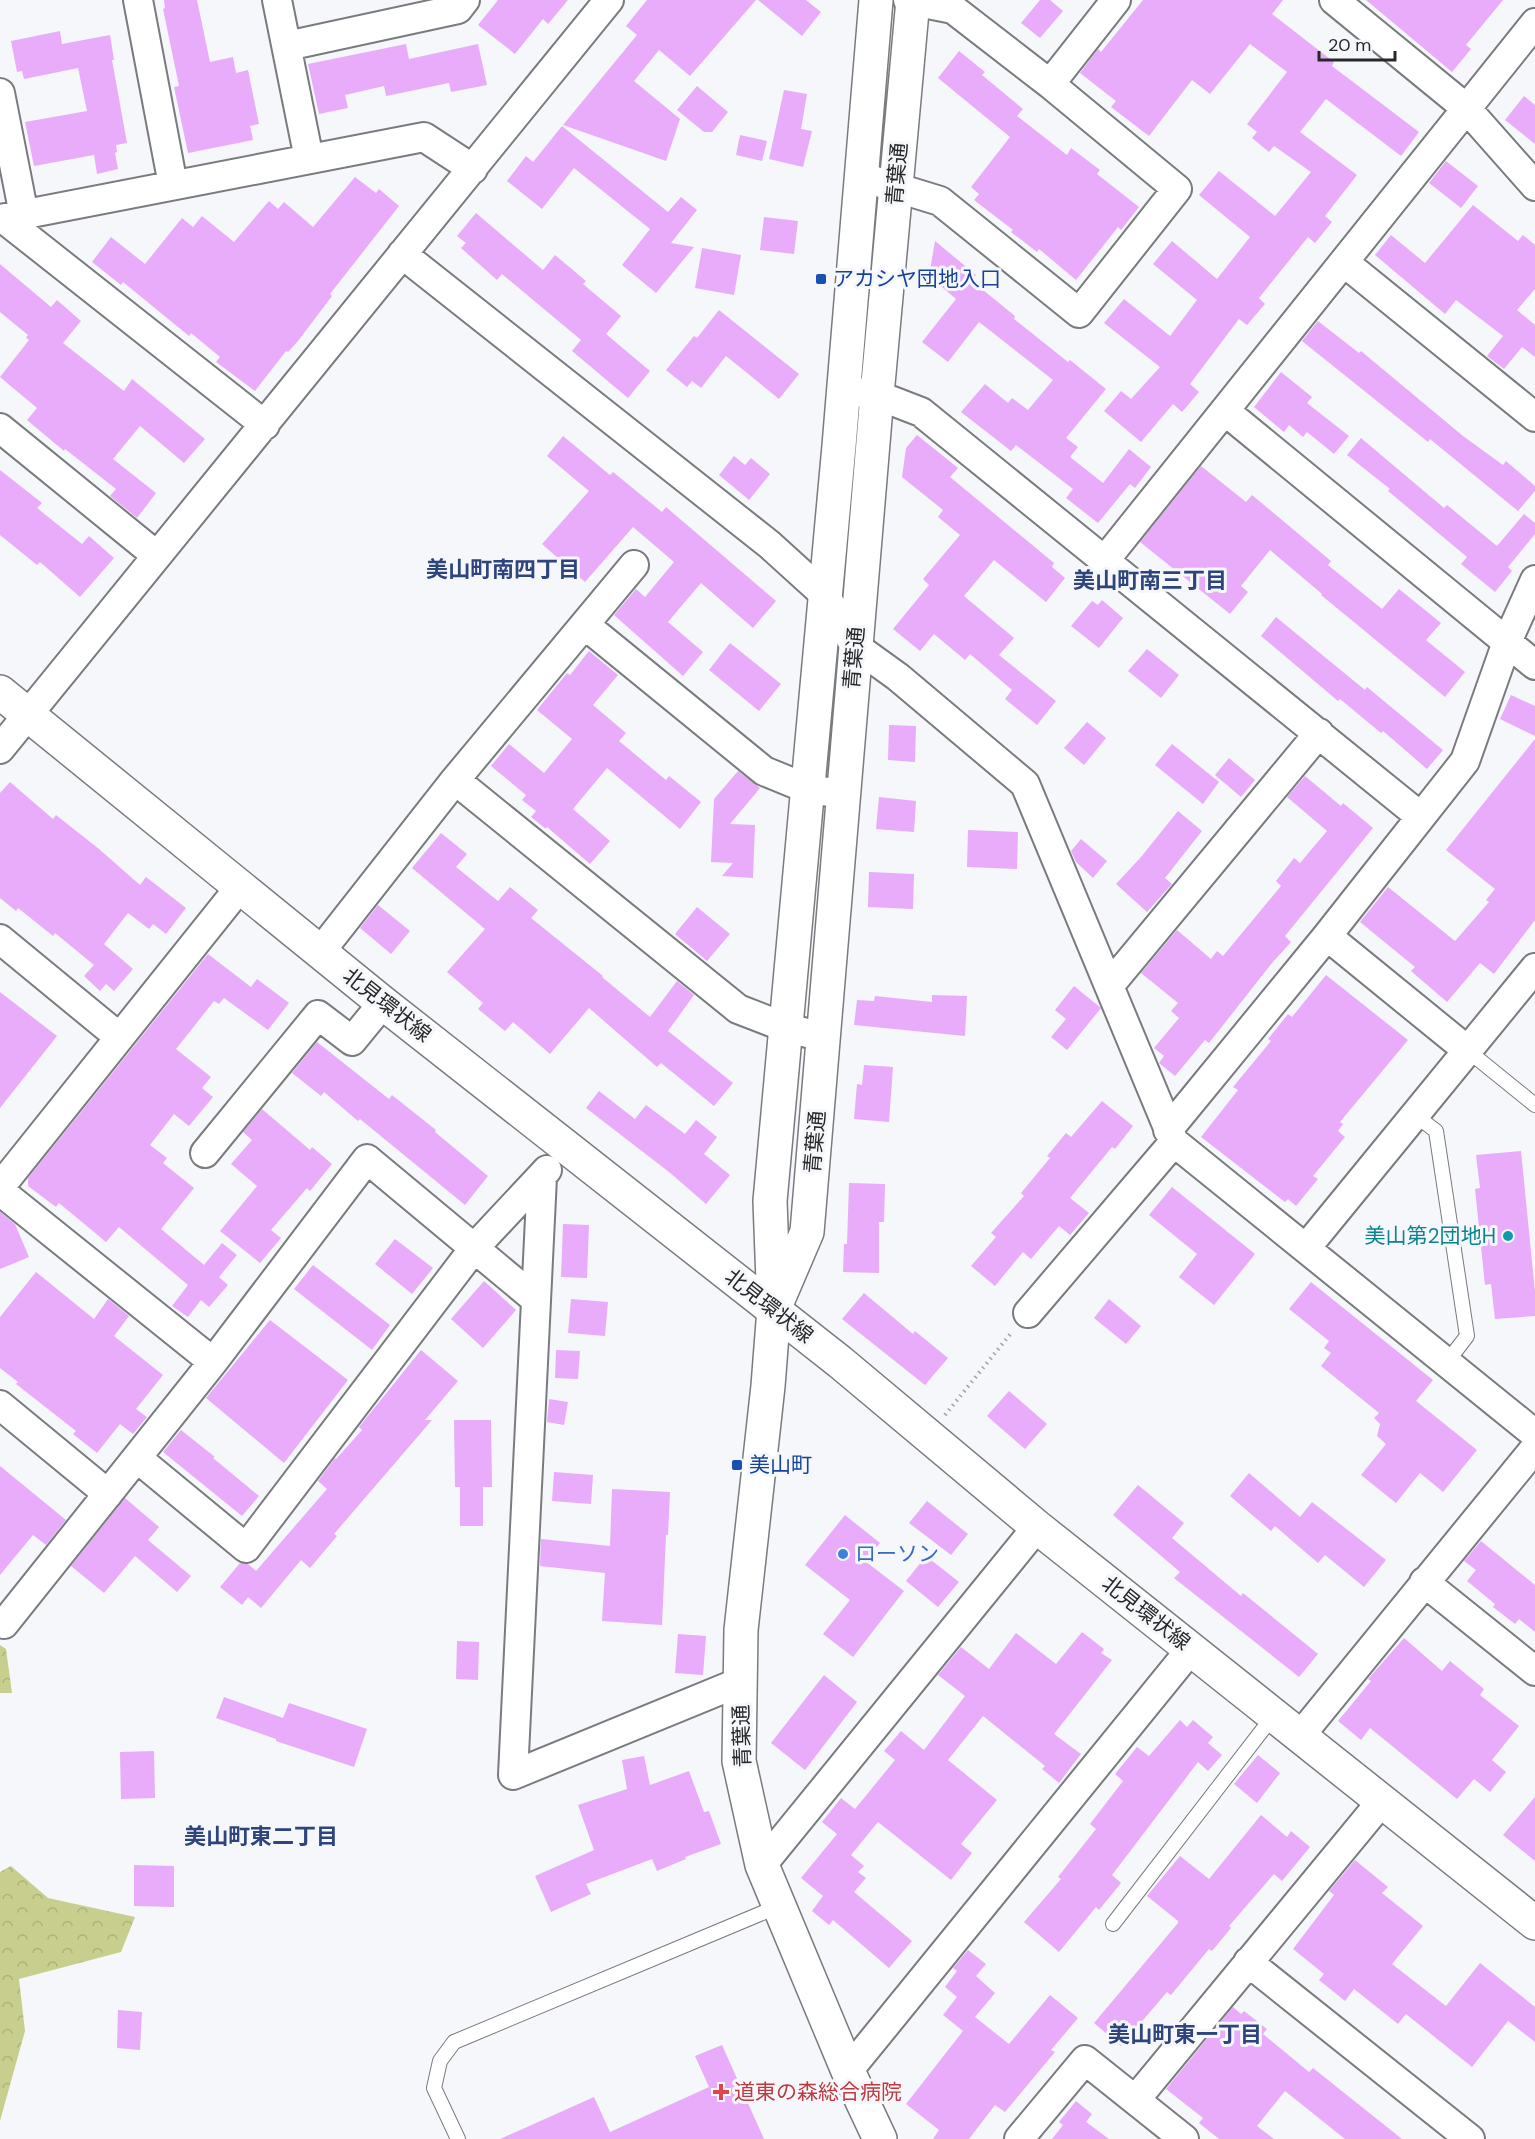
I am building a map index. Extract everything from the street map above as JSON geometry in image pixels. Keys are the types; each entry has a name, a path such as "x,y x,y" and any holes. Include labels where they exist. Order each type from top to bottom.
{"street":[{"path":"138,0 173,185"},
{"path":"277,0 309,159"},
{"path":"287,46 458,9 465,0"},
{"path":"0,749 609,0"},
{"name":"青葉通","path":"876,0 844,390 770,1201 774,1309 768,1386 741,1630 740,1761 762,1865 848,2071 880,2139"},
{"path":"862,177 940,201 1079,313 1177,189 1050,84 953,9 911,0"},
{"name":"青葉通","path":"774,1309 807,1232 911,0"},
{"path":"1050,84 1116,0"},
{"path":"1336,1 1466,108 1535,186"},
{"path":"1105,560 1535,23"},
{"path":"0,93 10,218 265,425"},
{"path":"10,218 424,137 473,169"},
{"path":"402,254 770,545 825,595 855,646 898,677 1024,784 1171,1136 1535,1434"},
{"path":"1345,263 1535,417"},
{"path":"844,390 877,395 921,412 1421,817"},
{"path":"1226,411 1535,665"},
{"path":"0,428 156,555"},
{"path":"320,952 455,780 634,565"},
{"path":"1028,1313 1171,1136 1465,761 1507,642 1535,580"},
{"path":"585,625 764,771 808,789 843,794"},
{"name":"北見環状線","path":"0,692 383,1003 774,1309 1037,1527 1382,1801 1531,1913"},
{"path":"1109,986 1318,733"},
{"path":"455,780 738,1009 787,1028 823,1037"},
{"path":"213,1362 0,1189 240,887"},
{"path":"1327,936 1467,1050"},
{"path":"0,939 119,1037"},
{"path":"1306,1248 1535,969"},
{"path":"205,1153 318,1015 351,1041 383,1003"},
{"path":"137,1458 246,1548 475,1247 542,1177 566,1146"},
{"path":"0,1621 4,1624 137,1458 367,1159 534,1298"},
{"path":"542,1177 534,1298 513,1775 740,1682"},
{"path":"0,1405 108,1494"},
{"path":"1300,1736 1535,1448"},
{"path":"762,1865 1037,1527"},
{"path":"1424,1582 1535,1671"},
{"path":"848,2071 1191,1649"},
{"path":"1136,2099 1382,1801"},
{"path":"1248,1962 1470,2139"},
{"path":"1019,2139 1085,2060 1184,2139"}],"lane":[{"path":"1467,1050 1535,1105"},
{"path":"1415,1115 1436,1131 1467,1336 1447,1362"},
{"path":"1113,1924 1274,1715"},
{"path":"458,2139 434,2088 440,2061 454,2042 779,1906"}],"path":[{"path":"928,1435 1028,1313"}],"green space":[{"path":"0,1645 6,1649 12,1693 0,1693"},
{"path":"11,1866 48,1898 135,1917 121,1952 19,1979 25,2031 0,2121 0,1872"}],"building":[{"path":"164,0 197,0 210,62 233,57 236,73 248,70 259,124 250,126 253,140 188,153 174,87 179,86 163,9 165,8"},
{"path":"498,0 568,0 548,24 543,19 515,54 478,25"},
{"path":"647,0 756,0 690,76 659,50 634,81 680,119 666,161 563,125 637,35 626,26"},
{"path":"758,0 806,0 821,12 802,36"},
{"path":"1040,0 1050,0 1063,11 1040,38 1021,23"},
{"path":"1143,0 1283,0 1272,14 1334,62 1332,66 1419,132 1401,156 1326,99 1300,132 1357,175 1325,216 1332,222 1315,243 1308,237 1259,298 1265,304 1247,325 1239,319 1190,384 1199,392 1182,412 1173,404 1141,442 1104,411 1121,391 1131,399 1160,367 1104,323 1124,299 1170,336 1197,300 1153,264 1172,241 1217,279 1250,237 1199,195 1219,171 1275,216 1311,172 1274,146 1269,152 1252,138 1257,132 1247,124 1287,72 1250,44 1210,94 1192,80 1149,136 1111,107 1116,101 1080,73 1098,49 1101,52"},
{"path":"1366,0 1503,0 1466,45 1471,49 1452,72"},
{"path":"60,31 62,44 110,35 114,60 112,60 127,143 116,145 118,169 97,174 94,155 34,166 25,122 87,111 78,68 24,79 22,71 17,72 11,41"},
{"path":"406,44 409,59 478,44 487,85 451,92 449,83 386,96 384,86 345,95 348,108 319,114 308,64"},
{"path":"959,51 985,72 982,75 1023,109 1017,116 1067,155 1071,148 1100,170 1097,174 1139,207 1121,230 1118,227 1076,280 1039,249 1037,252 1011,232 1013,230 974,200 979,194 971,187 1010,137 938,78"},
{"path":"697,86 728,112 712,132 704,132 677,110"},
{"path":"784,90 807,94 801,129 812,131 803,167 769,159"},
{"path":"1524,96 1535,105 1535,144 1505,120"},
{"path":"562,126 668,212 681,197 697,210 671,243 694,247 656,293 622,265 650,229 574,168 542,209 507,181 526,156 533,162"},
{"path":"740,135 767,141 762,161 736,155"},
{"path":"1446,161 1478,186 1461,208 1429,183"},
{"path":"355,177 376,193 379,189 399,206 330,294 332,296 298,341 288,352 286,351 255,391 216,362 220,357 191,333 189,336 123,282 121,285 92,262 111,237 145,264 182,218 193,227 202,216 234,242 269,201 278,209 284,202 313,227"},
{"path":"1473,205 1518,241 1523,235 1535,245 1535,289 1517,310 1535,325 1535,357 1522,347 1504,369 1487,356 1503,336 1456,300 1445,314 1375,255 1391,235 1425,263"},
{"path":"476,213 543,270 555,255 586,281 583,284 621,316 606,334 650,371 628,398 572,351 581,340 502,274 497,280 461,248 466,243 457,236"},
{"path":"764,217 798,221 794,254 760,250"},
{"path":"935,241 976,275 972,281 1015,316 1014,319 1106,389 1066,438 1078,447 1070,457 1103,483 1129,449 1151,467 1135,488 1130,484 1098,523 1066,498 1073,489 1016,445 1011,451 961,412 985,384 1008,403 1012,398 1028,410 1053,380 979,322 948,362 922,342 956,299 929,276"},
{"path":"702,248 741,255 734,295 695,288"},
{"path":"0,264 51,307 57,300 81,321 63,343 124,391 132,379 205,439 184,463 140,426 113,459 156,493 137,518 110,496 116,489 65,449 64,451 27,420 37,408 0,377 29,340 26,338 28,335 0,312"},
{"path":"719,310 799,374 779,399 726,356 701,388 692,381 687,387 666,370 694,336 697,338"},
{"path":"1318,321 1359,353 1361,351 1463,436 1503,465 1506,461 1535,486 1535,491 1518,511 1430,439 1428,442 1302,341"},
{"path":"1281,372 1312,397 1307,403 1349,436 1334,454 1307,432 1303,437 1289,425 1284,432 1254,407"},
{"path":"917,435 958,468 950,477 1054,563 1052,567 1065,578 1046,602 994,560 964,596 1014,638 999,655 1056,701 1037,725 1005,699 1012,690 970,654 965,660 934,634 920,651 893,629 929,585 923,579 960,535 938,517 943,510 902,477 906,448"},
{"path":"563,436 610,475 613,472 662,512 666,507 776,601 753,628 701,583 668,622 703,652 683,676 614,615 636,589 645,597 674,562 633,527 585,582 542,544 589,491 547,456"},
{"path":"1361,438 1444,508 1447,505 1497,546 1524,514 1535,523 1535,534 1508,567 1512,571 1495,592 1461,564 1467,557 1388,491 1390,489 1347,455"},
{"path":"734,456 745,465 751,458 770,474 749,500 719,475"},
{"path":"1201,466 1246,502 1252,495 1331,561 1328,565 1382,609 1399,589 1441,623 1426,640 1465,672 1445,697 1270,550 1241,586 1248,592 1230,614 1140,542"},
{"path":"0,470 42,503 37,508 82,544 89,536 114,558 80,597 40,562 37,565 0,535"},
{"path":"1102,600 1123,618 1099,648 1071,626 1092,601 1098,605"},
{"path":"1276,617 1365,690 1367,687 1443,750 1427,769 1383,731 1381,733 1340,699 1338,701 1261,636"},
{"path":"730,643 781,684 759,711 709,670"},
{"path":"1147,649 1179,675 1161,698 1128,671"},
{"path":"589,651 618,675 593,705 626,733 619,741 666,780 669,776 701,802 680,829 607,768 573,809 610,841 590,864 547,827 546,829 531,817 536,811 522,800 526,795 491,766 509,744 544,773 572,739 537,710 567,673 570,675"},
{"path":"1511,695 1535,706 1535,736 1500,719"},
{"path":"1087,722 1106,738 1084,765 1064,748"},
{"path":"889,725 916,726 915,762 888,760"},
{"path":"1535,739 1535,920 1494,974 1480,963 1447,1002 1411,971 1415,967 1360,922 1388,887 1455,941 1489,902 1486,900 1495,889 1446,850"},
{"path":"1172,744 1219,782 1203,804 1155,765"},
{"path":"1229,758 1255,780 1241,797 1215,775"},
{"path":"738,771 760,788 730,824 755,825 753,878 722,876 733,863 711,862 714,799"},
{"path":"1305,776 1341,806 1343,803 1373,828 1285,936 1291,942 1209,1043 1205,1040 1175,1076 1159,1063 1164,1056 1154,1048 1179,1018 1171,1011 1178,1003 1141,973 1177,930 1211,959 1217,951 1223,956 1281,886 1276,881 1294,858 1300,863 1327,831 1287,797"},
{"path":"10,782 53,819 56,815 99,849 140,885 146,877 186,908 166,934 153,924 149,929 128,913 104,944 133,969 114,991 106,984 100,991 84,976 94,965 55,933 53,936 18,908 16,911 0,898 0,793"},
{"path":"879,797 916,801 914,832 876,829"},
{"path":"1178,811 1202,831 1165,878 1172,884 1147,912 1116,884"},
{"path":"968,830 1018,832 1017,869 967,867"},
{"path":"441,833 467,854 456,867 498,901 510,887 538,910 531,918 650,1017 677,981 694,995 668,1031 733,1083 714,1106 661,1063 657,1067 589,1008 550,1054 513,1022 505,1031 478,1009 483,1003 447,972 485,929 412,868"},
{"path":"1081,839 1107,861 1093,878 1076,862 1071,851"},
{"path":"869,872 914,874 913,909 868,907"},
{"path":"378,905 410,931 391,954 360,928"},
{"path":"697,907 730,934 707,961 675,934"},
{"path":"208,954 251,987 257,979 289,1003 268,1030 224,998 219,1004 214,1001 176,1049 211,1077 202,1088 213,1097 189,1126 174,1114 150,1145 167,1158 163,1163 194,1188 161,1229 204,1265 222,1243 237,1255 219,1277 228,1285 209,1307 201,1300 188,1317 172,1306 188,1285 119,1227 106,1242 59,1203 56,1207 28,1186 28,1178"},
{"path":"1326,975 1408,1040 1340,1122 1343,1124 1338,1131 1345,1137 1313,1176 1318,1179 1296,1206 1288,1199 1285,1202 1201,1137 1238,1090 1233,1087 1271,1041 1268,1039 1288,1014 1292,1017"},
{"path":"1074,986 1101,1008 1067,1050 1051,1037 1066,1019 1055,1010"},
{"path":"0,992 57,1036 0,1108"},
{"path":"932,995 967,996 965,1036 854,1025 857,1000 874,1001 875,996 932,1002"},
{"path":"317,1042 389,1099 392,1095 488,1176 465,1205 360,1119 358,1121 324,1092 321,1096 292,1073"},
{"path":"864,1065 893,1067 889,1122 854,1119 857,1084 862,1085"},
{"path":"599,1091 635,1119 646,1105 685,1134 696,1120 717,1137 704,1154 730,1175 706,1204 669,1172 586,1108"},
{"path":"1102,1101 1133,1126 1115,1149 1112,1147 1070,1198 1089,1213 1070,1235 1059,1226 1031,1259 1023,1252 995,1286 971,1266 996,1237 991,1233 1024,1196 1021,1193 1050,1158 1047,1156 1066,1133 1071,1137"},
{"path":"262,1109 310,1150 312,1147 332,1164 310,1191 307,1188 271,1230 281,1238 260,1263 220,1231 257,1186 231,1164 252,1140 243,1132"},
{"name":"美山第2団地H","path":"1521,1151 1535,1292 1535,1316 1495,1319 1491,1284 1485,1285 1475,1189 1480,1188 1476,1155"},
{"path":"849,1183 885,1184 884,1222 879,1222 879,1273 843,1272 844,1244 847,1244"},
{"path":"1172,1187 1255,1254 1214,1305 1179,1277 1197,1254 1149,1215"},
{"path":"0,1212 15,1224 29,1257 0,1269"},
{"path":"563,1224 589,1225 587,1278 561,1277"},
{"path":"395,1239 433,1268 412,1294 375,1264"},
{"path":"313,1265 390,1325 372,1350 294,1289"},
{"path":"36,1272 94,1319 108,1299 129,1316 114,1336 163,1375 136,1409 147,1417 133,1434 120,1424 97,1453 73,1434 76,1431 16,1384 18,1382 0,1368 0,1317"},
{"path":"484,1281 516,1310 483,1348 451,1319"},
{"path":"1311,1282 1433,1380 1416,1401 1477,1450 1443,1492 1420,1473 1396,1503 1361,1475 1386,1444 1377,1436 1380,1424 1374,1418 1379,1413 1321,1366 1331,1353 1324,1348 1329,1341 1289,1309"},
{"path":"864,1293 913,1334 915,1331 948,1358 925,1385 842,1319"},
{"path":"571,1299 608,1302 605,1336 568,1333"},
{"path":"1109,1299 1141,1326 1126,1344 1094,1318"},
{"path":"270,1320 348,1380 284,1463 206,1398"},
{"path":"421,1350 458,1381 425,1420 432,1420 334,1534 337,1536 310,1568 301,1560 261,1608 248,1597 242,1605 220,1587 240,1563 248,1564 256,1571 327,1489 318,1481 335,1458 362,1430 359,1427"},
{"path":"556,1350 580,1351 578,1379 555,1378"},
{"path":"1009,1391 1047,1424 1025,1449 987,1416"},
{"path":"549,1399 568,1402 564,1425 547,1422"},
{"path":"454,1420 491,1420 492,1487 483,1487 483,1526 460,1526 460,1487 455,1487"},
{"path":"181,1430 259,1496 242,1516 163,1452"},
{"path":"0,1466 66,1520 46,1545 33,1535 0,1575"},
{"path":"554,1472 593,1475 591,1504 552,1501"},
{"path":"1249,1473 1300,1517 1312,1502 1386,1560 1364,1587 1325,1555 1318,1563 1275,1526 1271,1531 1230,1496"},
{"path":"1138,1485 1184,1523 1172,1538 1241,1596 1243,1593 1318,1654 1299,1677 1174,1578 1180,1572 1113,1515"},
{"path":"612,1489 670,1492 662,1625 602,1621 605,1573 540,1566 541,1539 610,1546"},
{"path":"125,1498 159,1527 148,1540 191,1576 177,1592 135,1556 104,1593 71,1566"},
{"path":"927,1501 968,1534 951,1555 909,1523"},
{"path":"845,1515 880,1543 865,1561 904,1591 853,1657 823,1634 850,1600 805,1565"},
{"path":"1481,1541 1535,1585 1535,1632 1519,1619 1515,1624 1493,1607 1495,1604 1467,1581 1476,1570 1464,1561"},
{"path":"926,1556 959,1582 938,1607 906,1581"},
{"path":"1082,1632 1104,1649 1101,1653 1112,1660 1054,1734 1081,1754 1059,1783 1042,1769 1045,1766 983,1716 948,1760 997,1800 961,1844 972,1853 951,1880 878,1822 851,1855 864,1866 858,1872 866,1878 854,1892 912,1941 889,1968 833,1920 829,1925 812,1911 823,1896 801,1878 837,1834 822,1822 841,1798 855,1809 895,1760 884,1751 901,1731 924,1750 965,1696 938,1675 961,1647 989,1669 1016,1633 1056,1664"},
{"path":"678,1634 706,1636 703,1675 675,1673"},
{"path":"1404,1638 1442,1671 1450,1661 1484,1689 1480,1695 1519,1726 1492,1760 1506,1772 1490,1792 1474,1779 1457,1799 1370,1728 1361,1740 1338,1721 1371,1681 1368,1679"},
{"path":"457,1641 479,1642 478,1680 456,1679"},
{"path":"824,1675 857,1702 805,1770 771,1743"},
{"path":"224,1697 283,1718 289,1703 367,1729 354,1767 216,1718"},
{"path":"1180,1720 1187,1727 1193,1720 1213,1737 1208,1743 1222,1755 1208,1771 1198,1762 1112,1875 1121,1883 1099,1910 1096,1907 1059,1952 1024,1922 1061,1879 1058,1877 1096,1829 1090,1824 1123,1781 1115,1774 1137,1747 1149,1756"},
{"path":"154,1751 155,1798 121,1799 120,1752"},
{"path":"1258,1755 1280,1773 1257,1803 1234,1784"},
{"path":"644,1756 650,1785 689,1771 704,1812 709,1811 721,1844 685,1857 686,1859 657,1871 652,1859 586,1884 591,1894 551,1912 535,1876 594,1850 578,1805 627,1789 622,1760"},
{"path":"1535,1797 1535,1861 1503,1835"},
{"path":"1261,1815 1287,1837 1291,1831 1310,1847 1282,1881 1274,1874 1229,1926 1231,1928 1212,1951 1209,1949 1171,1995 1167,1992 1121,2046 1094,2023 1178,1923 1147,1896 1180,1856 1209,1879"},
{"path":"1355,1860 1388,1887 1382,1893 1423,1926 1392,1964 1446,2006 1480,1963 1535,2007 1535,2042 1508,2021 1472,2067 1406,2014 1398,2024 1354,1989 1345,2001 1319,1980 1324,1974 1293,1949 1334,1895 1329,1891"},
{"path":"134,1865 174,1866 174,1907 134,1906"},
{"path":"968,1950 986,1964 976,1976 995,1993 975,2017 1009,2044 1050,1995 1078,2018 1051,2050 1055,2052 1005,2112 995,2105 969,2139 933,2139 939,2130 906,2104 963,2031 943,2015 957,1997 945,1987 957,1971 953,1968"},
{"path":"1233,2007 1241,2014 1244,2011 1267,2029 1263,2034 1309,2072 1313,2068 1402,2139 1345,2139 1285,2091 1257,2126 1274,2139 1219,2139 1199,2123 1203,2118 1166,2089"},
{"path":"118,2010 142,2012 140,2050 117,2048"},
{"name":"道東の森総合病院","path":"722,2045 764,2139 500,2139 594,2097 610,2132 709,2087 695,2056"},
{"path":"1076,2101 1092,2114 1086,2122 1109,2139 1052,2139 1063,2125 1059,2122"}],"place":[{"name":"アカシヤ団地入口","path":"821,279"},
{"name":"美山第2団地H","path":"1508,1236"},
{"name":"美山町","path":"737,1465"},
{"name":"ローソン","path":"843,1554"},
{"name":"道東の森総合病院","path":"721,2092"}],"district":[{"name":"美山町南四丁目","path":"503,569"},
{"name":"美山町南三丁目","path":"1150,580"},
{"name":"美山町東二丁目","path":"261,1836"},
{"name":"美山町東一丁目","path":"1185,2034"}]}
